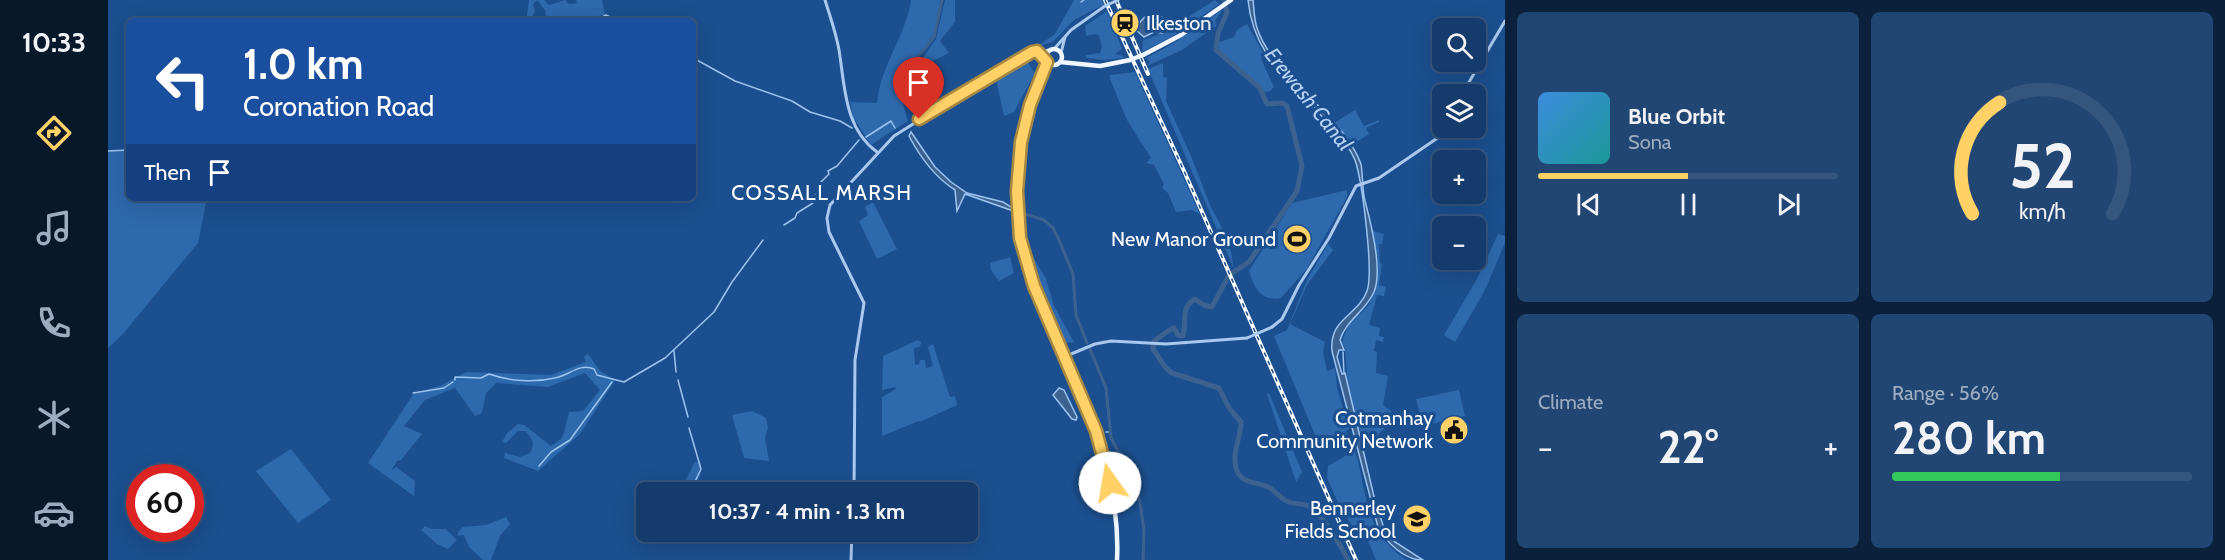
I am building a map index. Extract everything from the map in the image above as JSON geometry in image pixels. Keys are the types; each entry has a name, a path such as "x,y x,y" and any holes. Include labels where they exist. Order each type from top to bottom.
{"main road":[{"path":"1060,62 1100,66 1130,60 1181,36 1231,0"},
{"path":"1073,63 1051,50 1030,105 1021,142 1017,180 1018,219 1027,268 1092,421 1106,463 1114,504 1116,560"},
{"path":"1042,76 1060,62 1062,55"},
{"path":"1047,60 1055,66"}],"street":[{"path":"825,0 838,45 850,111 864,141 877,152"},
{"path":"854,482 855,356 864,303 833,241 827,218 833,199 894,136 999,70 1037,51 1051,50 1066,35 1105,6 1118,0"},
{"path":"1468,84 1505,21"},
{"path":"1062,55 1066,35"},
{"path":"1037,51 1047,60"},
{"path":"1064,357 1100,343 1119,341 1159,344 1248,338 1272,327 1282,319 1357,185 1382,177 1438,138"},
{"path":"851,560 852,542"}],"shaded area":[{"path":"529,0 537,0 533,4 535,11 532,18 526,18"},
{"path":"537,0 544,0 549,5 565,0 569,4 577,3 576,0 602,0 605,15 595,18 546,18 545,10"},
{"path":"911,0 940,0 936,27 931,38 919,53 903,89 903,103 908,121 871,145 853,117 850,102 877,103 883,76 904,27"},
{"path":"945,0 955,0 955,22 940,41 949,53 920,67 909,85 916,68 936,39"},
{"path":"1074,0 1103,0 1105,4 1074,20 1053,42 1038,46 1055,34"},
{"path":"1215,0 1219,4 1170,38 1142,52 1143,40 1163,33"},
{"path":"1222,10 1215,21 1216,26 1182,50 1147,66 1150,62 1146,58 1172,44"},
{"path":"1107,11 1122,49 1115,54 1122,55 1124,58 1104,60 1086,58 1086,55 1100,53 1102,47 1099,36 1096,34 1086,36 1085,26"},
{"path":"1247,24 1265,56 1261,59 1274,87 1270,91 1264,92 1220,52 1217,43 1234,37 1237,30"},
{"path":"1026,60 1035,73 1014,112 1004,116 995,75"},
{"path":"1163,63 1163,77 1167,78 1166,101 1210,205 1229,241 1234,269 1148,69"},
{"path":"1135,72 1200,214 1192,210 1176,212 1168,193 1162,188 1164,184 1154,165 1146,163 1151,158 1127,120 1110,79 1110,75"},
{"path":"1355,110 1364,126 1379,120 1379,122 1366,128 1369,134 1352,145 1334,123"},
{"path":"126,149 126,201 206,201 198,243 122,335 108,348 108,151"},
{"name":"New Manor Ground","path":"1347,190 1347,197 1306,270 1281,298 1268,298 1259,292 1249,271 1292,203"},
{"path":"873,202 897,249 877,259 859,221 868,215 865,207"},
{"path":"1372,231 1384,234 1382,244 1379,244 1380,263 1382,264 1379,285 1386,287 1384,296 1377,295 1369,325 1380,328 1379,336 1384,337 1383,342 1376,340 1374,351 1377,352 1376,373 1388,376 1383,405 1396,415 1365,450 1348,388 1345,348 1342,342 1348,326 1368,306 1377,285 1378,261"},
{"path":"1498,234 1505,236 1505,243 1485,290 1455,342 1444,335 1481,270 1486,270 1486,260"},
{"path":"1328,244 1333,250 1307,285 1290,324 1325,342 1323,352 1327,371 1335,368 1337,387 1349,429 1346,431 1348,436 1322,452 1274,336 1287,330 1307,280"},
{"path":"1032,255 1046,279 1054,306 1074,342 1065,343 1048,313 1032,269 1029,258"},
{"path":"1010,257 1014,273 999,281 991,270 990,263"},
{"path":"918,340 921,342 920,347 914,348 915,365 919,364 920,360 925,360 926,368 933,366 928,347 933,344 950,397 955,396 957,405 882,436 882,397 896,389 895,387 882,390 883,356"},
{"path":"588,354 600,371 615,380 580,434 538,471 504,458 505,453 520,457 530,453 532,442 525,431 518,431 506,443 502,442 507,433 518,424 524,425 551,446 561,439 569,412 583,411 600,390 585,373 548,387 496,383 486,393 482,413 475,416 455,388 425,400 404,426 422,434 401,460 397,461 391,471 396,467 415,481 414,496 368,463 414,393 440,386 466,372 551,375 586,362 584,357"},
{"path":"1459,390 1465,416 1423,426 1416,399"},
{"path":"1269,393 1302,472 1296,482 1267,394"},
{"path":"752,411 766,418 768,428 765,438 769,461 744,458 732,415"},
{"path":"1352,442 1373,522 1392,548 1407,560 1376,560 1368,541 1357,534 1339,505 1327,478 1328,466 1347,455"},
{"path":"291,449 331,500 298,523 256,471"},
{"path":"700,461 701,466 698,481 684,482 695,462"},
{"path":"506,517 510,524 500,536 491,560 483,560 469,547 464,535 458,536 458,532 463,527 486,525"},
{"path":"425,526 431,529 446,529 457,540 448,549 437,544 421,530"}],"water":[{"name":"Erewash Canal","path":"1248,0 1253,0 1256,25 1266,46 1292,79 1339,128 1361,164 1364,196 1377,259 1376,283 1370,299 1343,333 1340,340 1344,350 1339,350 1337,357 1342,374 1345,373 1375,501 1384,528 1395,542 1423,560 1409,557 1397,550 1378,527 1332,351 1335,331 1363,299 1369,281 1366,226 1355,160 1343,140 1283,75 1266,53 1254,29"},
{"path":"1156,14 1163,18 1156,26 1157,29 1164,30 1162,33 1154,32 1144,37 1136,30 1136,26 1146,16 1150,18"},
{"path":"911,132 935,167 951,182 967,193 1003,202 1022,214 965,194 957,211 955,190 941,179 923,159 909,136"},
{"path":"1059,388 1064,390 1077,417 1076,420 1072,419 1053,395"}],"waterway":[{"path":"917,58 934,37 942,0"},
{"name":"Erewash Canal","path":"1224,0 1227,13 1218,33 1216,50 1259,87 1267,104 1283,103 1287,106 1302,166 1297,191 1249,262 1229,275 1212,307 1195,299 1190,302 1187,306 1183,336 1178,335 1174,328 1171,329 1154,341 1153,349 1172,373 1219,388 1229,408 1241,422 1235,462 1241,477 1270,488 1286,501 1310,507 1327,525 1348,560"},
{"path":"600,18 606,15 612,18"},
{"path":"696,60 735,81 792,101 810,112 840,121 852,128"},
{"path":"866,137 891,121 895,128"},
{"path":"784,225 813,203 821,182 829,174 828,171 837,166 859,140"},
{"path":"108,151 126,150"},
{"path":"1022,213 1044,220 1053,228 1073,274 1076,315 1087,343"},
{"path":"455,380 455,377 481,378 489,374 513,380 547,380 584,367 594,369 597,375 624,382 665,358 714,312 732,282 763,240"},
{"path":"1090,349 1106,388 1111,438 1138,489 1144,530 1143,560"},
{"path":"674,351 676,372"},
{"path":"1343,352 1344,374"},
{"path":"678,380 688,417"},
{"path":"413,393 444,388 453,382"},
{"path":"539,466 551,452 570,440 612,382"},
{"path":"689,428 701,469 695,482"}],"railway":[{"path":"1105,0 1184,171 1356,560"},
{"path":"1116,0 1148,74"}],"place":[{"name":"Ilkeston","path":"1125,23"},
{"name":"New Manor Ground","path":"1297,239"},
{"name":"Cotmanhay Community Network","path":"1454,430"},
{"name":"Bennerley Fields School","path":"1417,519"}],"district":[{"name":"COSSALL MARSH","path":"822,192"}],"route":[{"path":"919,119 1032,52 1037,51 1046,58 1047,62 1030,105 1021,142 1017,170 1020,238 1034,286 1096,431 1110,483"}]}
